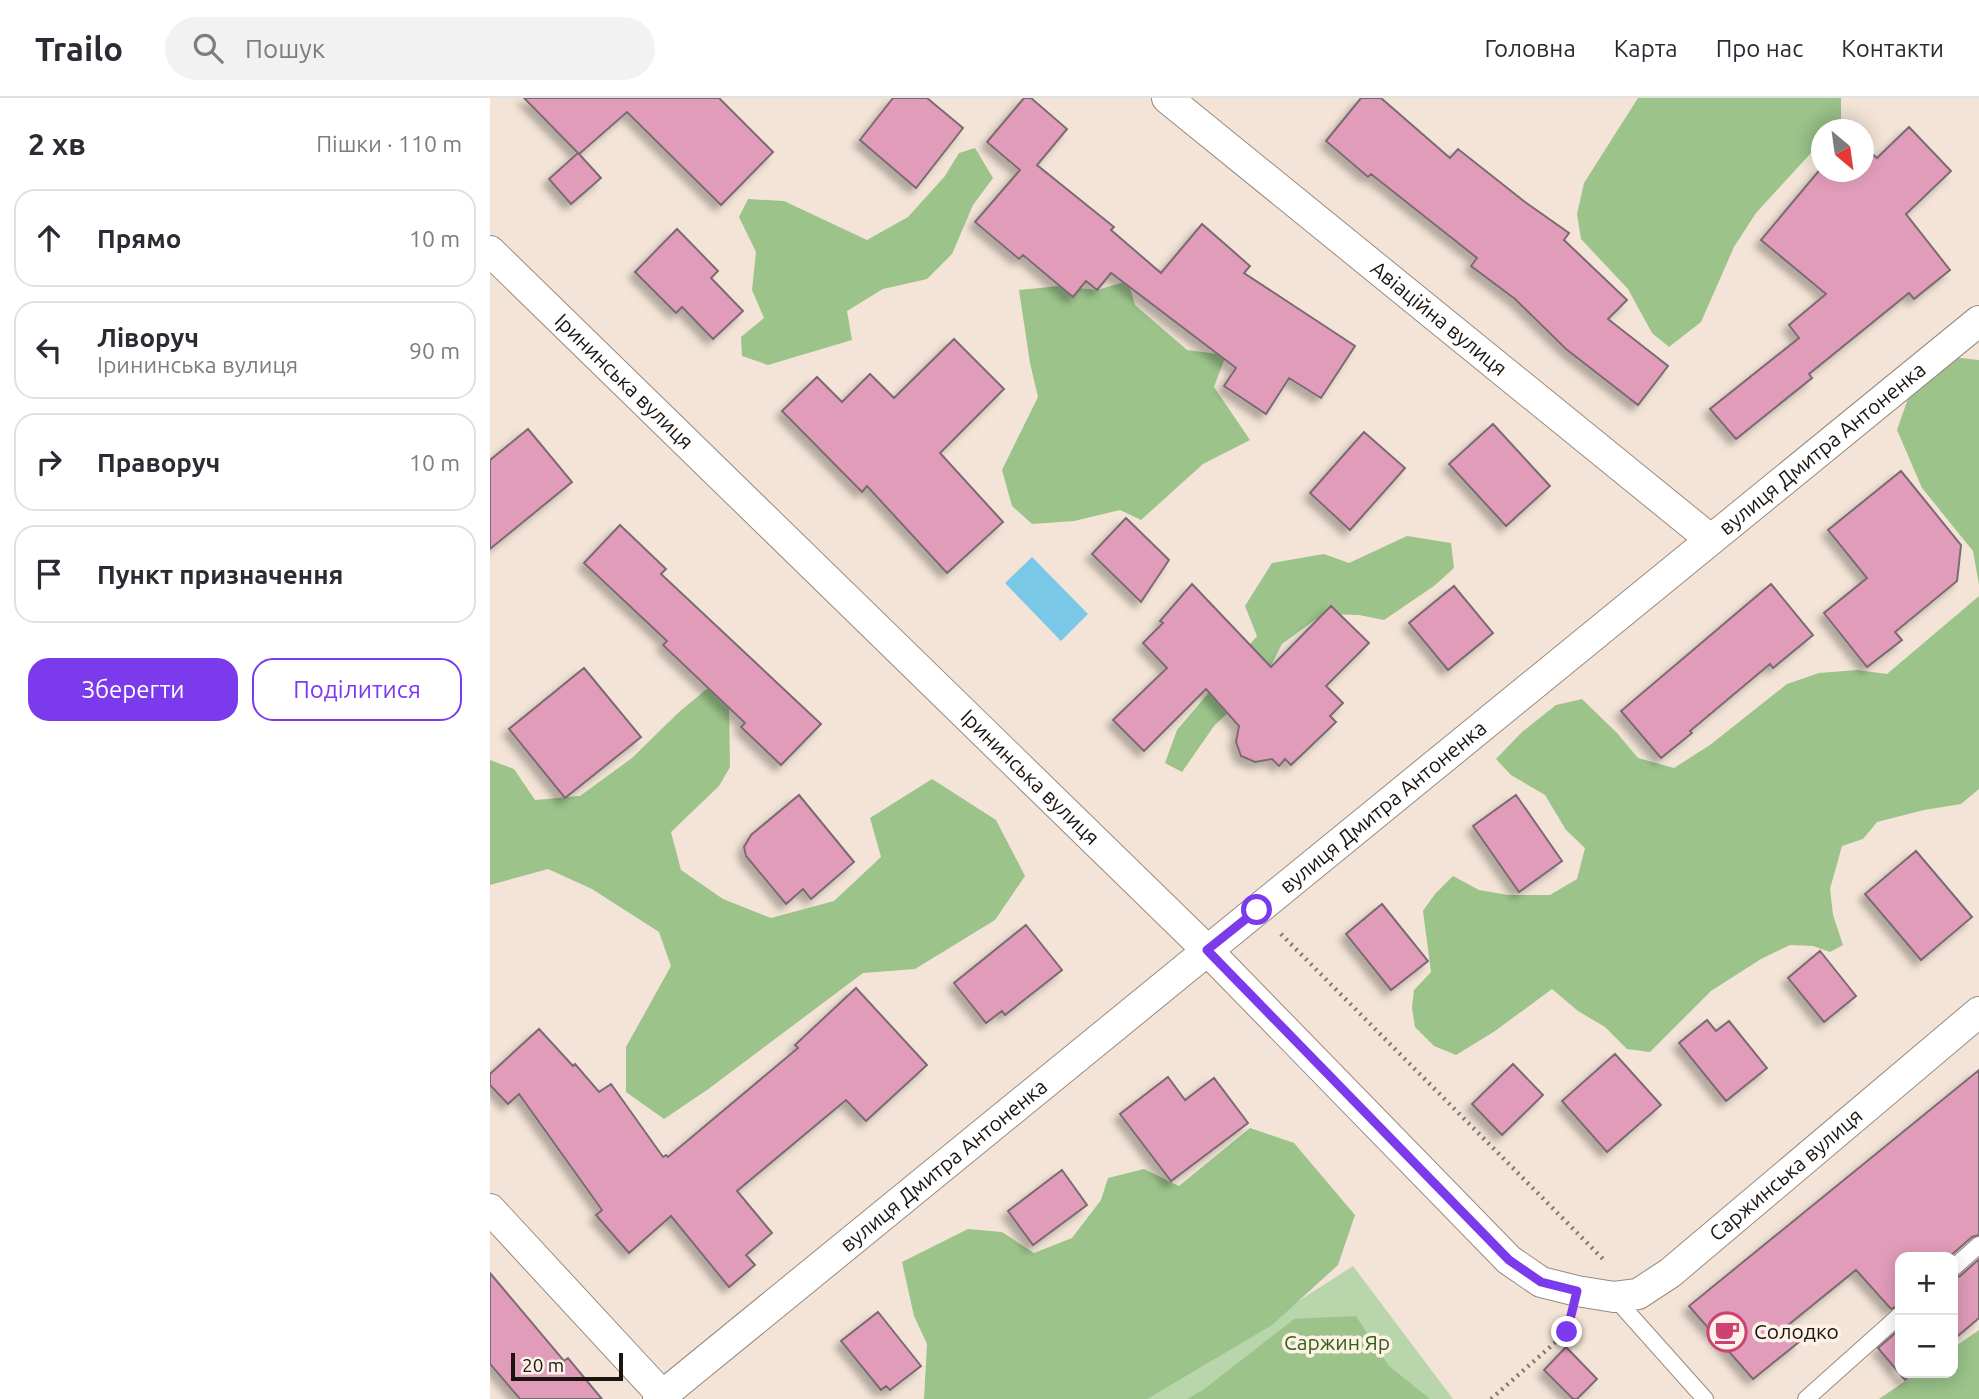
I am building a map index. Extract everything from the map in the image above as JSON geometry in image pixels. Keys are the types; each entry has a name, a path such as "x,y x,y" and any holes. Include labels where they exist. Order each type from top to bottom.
{"street":[{"name":"Авіаційна вулиця","path":"1167,98 1710,539"},
{"name":"Ірининська вулиця","path":"490,251 1207,950 1509,1260 1541,1282 1577,1291"},
{"name":"вулиця Дмитра Антоненка","path":"661,1397 1979,321"},
{"name":"Саржинська вулиця","path":"1626,1295 1670,1273 1979,1012"},
{"path":"490,1209 661,1397"},
{"path":"1577,1291 1626,1295"}],"lane":[{"path":"1958,1264 1979,1245"},
{"path":"1626,1295 1705,1399"},
{"path":"1806,1399 1895,1319"}],"path":[{"path":"1257,910 1626,1295"},
{"path":"1490,1399 1567,1332 1577,1291"}],"green space":[{"path":"1638,98 1841,98 1841,119 1811,119 1811,153 1756,213 1734,247 1701,322 1669,347 1652,333 1628,289 1581,239 1577,214 1584,183"},
{"path":"975,148 993,178 973,205 952,254 927,279 883,289 847,311 852,340 768,365 742,356 741,337 764,318 752,290 756,252 739,217 748,199 784,201 867,240 908,217 945,176 959,153"},
{"path":"1128,281 1135,305 1187,350 1226,355 1214,387 1250,440 1203,464 1141,520 1120,510 1074,521 1032,524 1012,506 1002,470 1038,397 1019,290 1059,286 1097,290"},
{"path":"1952,357 1979,360 1979,585 1973,551 1922,488 1897,430 1910,393"},
{"path":"1407,536 1451,543 1454,568 1434,586 1384,620 1359,615 1323,614 1282,644 1265,677 1214,726 1182,772 1165,763 1177,730 1257,636 1245,606 1272,563 1324,554 1349,563"},
{"path":"1979,596 1979,789 1961,804 1877,822 1863,839 1842,846 1830,889 1833,915 1843,945 1830,952 1813,946 1790,945 1761,959 1711,991 1650,1052 1627,1049 1605,1027 1578,1011 1552,989 1495,1031 1456,1055 1434,1046 1415,1027 1412,1008 1414,990 1431,972 1423,911 1453,876 1479,890 1508,895 1550,895 1577,879 1585,848 1566,830 1545,795 1511,775 1496,759 1522,732 1556,705 1582,699 1638,758 1674,768 1710,745 1787,684 1819,673 1857,670 1887,674"},
{"path":"708,688 729,705 730,767 719,786 671,832 681,870 723,899 771,918 834,901 881,857 870,818 932,779 996,820 1025,876 995,920 915,969 863,973 664,1119 626,1092 626,1047 671,966 659,932 592,889 548,869 490,885 490,760 514,769 535,800 580,796 632,758"},
{"path":"1250,1128 1294,1143 1355,1215 1338,1265 1272,1325 1147,1399 924,1399 927,1344 914,1316 902,1262 968,1229 1002,1232 1034,1253 1072,1238 1101,1200 1108,1178 1144,1169 1179,1186"},
{"name":"Саржин Яр","path":"1353,1266 1453,1399 1146,1399"},
{"path":"1356,1316 1389,1366 1430,1399 1187,1399 1203,1390 1294,1319"},
{"path":"1979,1330 1979,1399 1879,1399 1910,1378 1958,1378 1958,1345"}],"water":[{"path":"1032,557 1088,614 1061,641 1005,583"}],"building":[{"path":"524,98 719,98 773,152 721,205 627,112 579,154 601,178 571,204 549,179 578,153"},
{"path":"893,98 927,98 963,128 916,188 860,140"},
{"path":"1024,98 1031,98 1067,129 1037,165 1114,227 1111,230 1161,273 1202,224 1250,266 1244,273 1355,346 1321,398 1289,378 1266,414 1224,386 1236,368 1111,273 1097,290 1086,281 1073,297 1023,255 1019,259 975,222 1020,170 987,142"},
{"path":"1361,98 1381,98 1450,158 1458,149 1569,233 1564,240 1627,300 1608,319 1668,366 1638,405 1566,349 1515,299 1471,266 1477,258 1371,174 1368,177 1326,141"},
{"path":"1909,127 1951,171 1906,214 1950,270 1914,299 1909,293 1809,374 1812,378 1736,439 1710,409 1799,338 1789,325 1826,294 1761,240 1811,180 1874,182 1874,155 1877,158"},
{"path":"677,229 718,271 711,278 743,311 713,339 682,307 676,313 635,272"},
{"path":"954,339 1004,389 940,453 1003,522 947,573 867,486 862,492 782,411 817,377 842,402 870,374 894,398"},
{"path":"1493,424 1550,486 1506,526 1449,464"},
{"path":"528,429 572,482 490,549 490,460"},
{"path":"1364,432 1405,468 1350,530 1310,493"},
{"path":"1901,471 1961,545 1957,581 1895,632 1902,640 1867,667 1824,613 1867,578 1828,530"},
{"path":"1126,518 1169,560 1141,602 1092,554"},
{"path":"620,525 666,569 661,574 821,724 781,765 741,727 745,723 663,645 667,641 584,563"},
{"path":"1192,584 1271,667 1331,606 1369,643 1326,686 1343,703 1330,716 1336,722 1291,765 1285,759 1279,766 1272,759 1255,762 1241,756 1236,742 1239,726 1206,689 1144,751 1113,720 1167,668 1143,643 1163,623 1160,621"},
{"path":"1771,584 1813,635 1773,668 1770,664 1661,758 1621,711"},
{"path":"1454,586 1493,633 1448,670 1409,623"},
{"path":"584,668 641,737 565,798 509,729"},
{"path":"799,795 854,862 811,899 803,889 786,904 746,856 744,847 751,835"},
{"path":"1516,795 1562,861 1519,892 1473,826"},
{"path":"1916,851 1972,917 1921,960 1865,894"},
{"path":"1382,904 1428,961 1391,990 1346,934"},
{"path":"1026,925 1062,970 1005,1015 1002,1011 986,1023 954,983"},
{"path":"1820,951 1856,996 1824,1022 1788,978"},
{"path":"856,988 927,1065 866,1121 846,1100 737,1191 772,1233 746,1255 755,1265 729,1287 671,1216 629,1253 596,1215 602,1210 519,1094 508,1104 490,1085 490,1074 539,1029 599,1092 611,1084 663,1157 668,1157 798,1048 795,1045"},
{"path":"1707,1020 1716,1031 1729,1021 1767,1068 1726,1101 1679,1043"},
{"path":"1615,1054 1661,1105 1607,1152 1562,1101"},
{"path":"1513,1064 1543,1095 1502,1135 1472,1104"},
{"path":"1979,1070 1979,1235 1972,1237 1955,1252 1895,1252 1895,1307 1891,1309 1856,1270 1787,1326 1799,1342 1753,1379 1689,1306"},
{"path":"1168,1077 1185,1100 1214,1078 1248,1123 1171,1181 1120,1114"},
{"path":"1062,1170 1087,1205 1033,1245 1008,1211"},
{"path":"1979,1259 1979,1318 1958,1336 1958,1277"},
{"path":"490,1273 564,1361 568,1358 602,1399 520,1399 490,1364"},
{"path":"878,1312 921,1366 890,1390 886,1386 881,1390 841,1341"},
{"path":"1895,1333 1895,1368 1878,1348"},
{"path":"1566,1347 1597,1379 1577,1399 1573,1399 1544,1370"}],"place":[{"name":"Солодко","path":"1727,1332"}],"route":[{"path":"1257,910 1207,950 1509,1260 1541,1282 1577,1291 1567,1332"}]}
